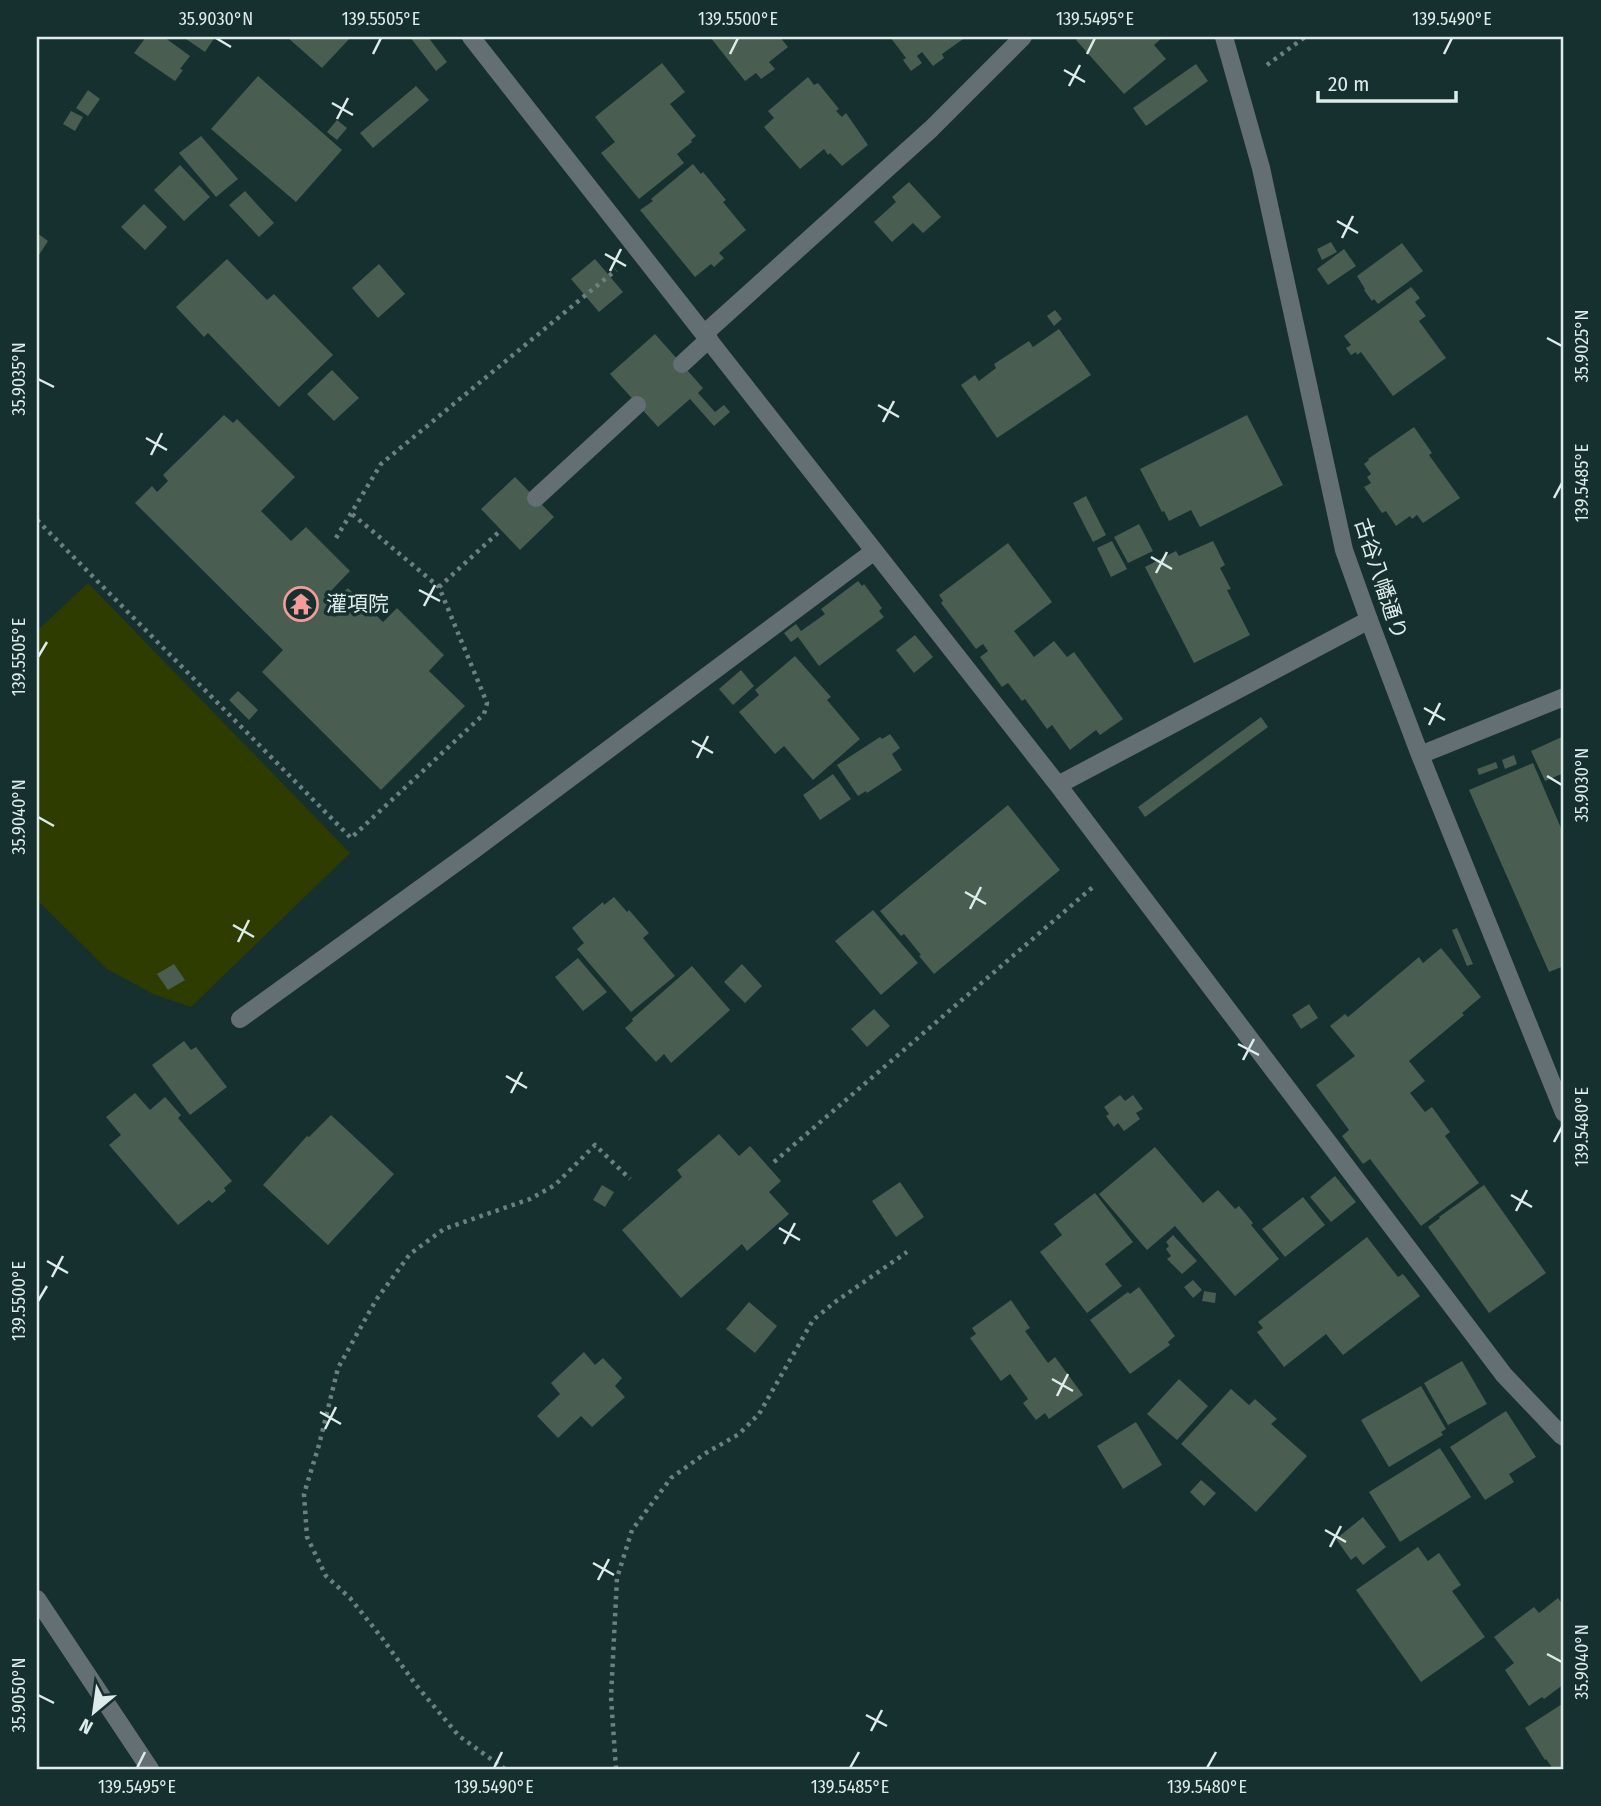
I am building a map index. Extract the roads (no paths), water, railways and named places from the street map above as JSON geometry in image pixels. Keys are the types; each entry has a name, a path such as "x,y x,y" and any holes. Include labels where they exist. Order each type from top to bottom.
{"street":[{"path":"471,37 1058,785 1504,1375 1564,1437"},
{"path":"682,364 707,336 931,129 1023,37"},
{"name":"古谷八幡通り","path":"1224,37 1261,168 1344,550 1420,755 1564,1113"},
{"path":"536,498 637,405"},
{"path":"240,1019 475,849 873,552"},
{"path":"1058,785 1368,620"},
{"path":"1420,755 1564,697"},
{"path":"37,1599 150,1769"}],"place":[{"name":"灌項院","path":"301,604"}]}
